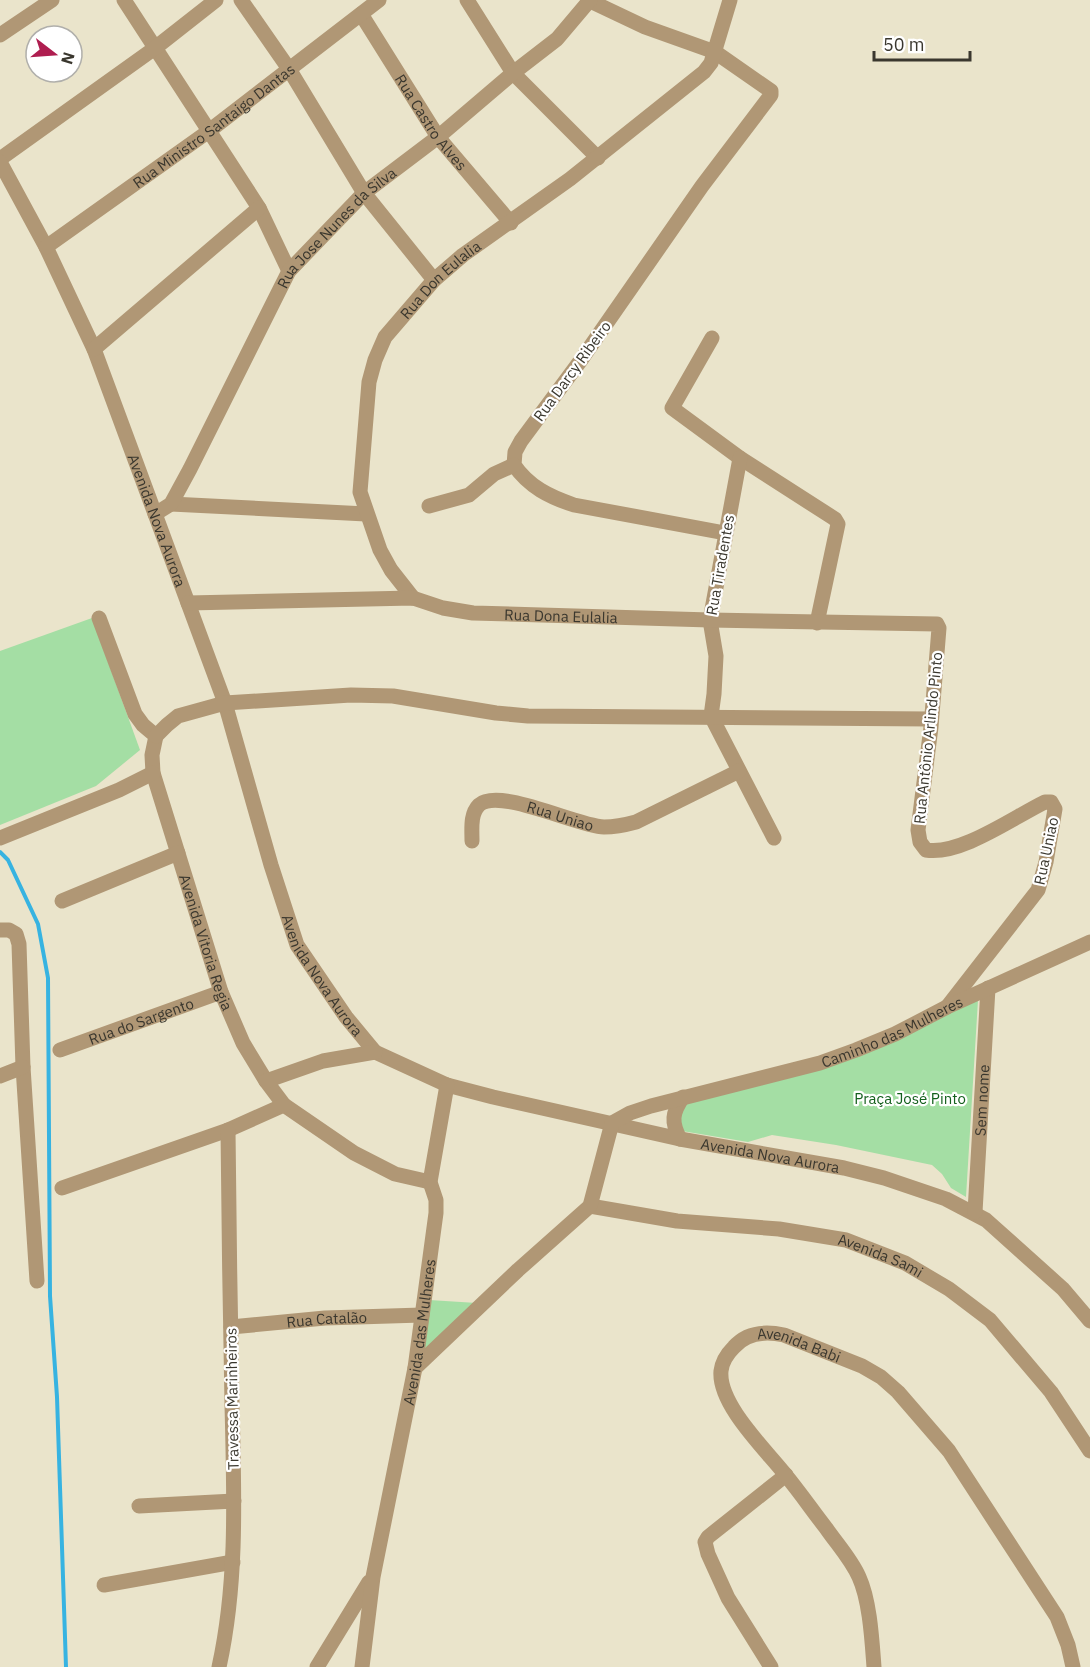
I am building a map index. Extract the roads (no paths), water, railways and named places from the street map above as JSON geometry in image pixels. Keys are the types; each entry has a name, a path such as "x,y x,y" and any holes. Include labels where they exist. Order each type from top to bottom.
{"street":[{"path":"0,35 52,0"},
{"path":"124,0 259,208 289,271"},
{"path":"2,168 216,0"},
{"path":"241,0 289,69 364,194 434,280"},
{"name":"Rua Ministro Santaigo Dantas","path":"46,248 209,131 378,0"},
{"path":"467,0 513,73 598,158"},
{"path":"589,0 645,27 715,52"},
{"name":"Rua Jose Nunes da Silva","path":"171,504 289,271 364,194 438,137 557,39 589,0"},
{"name":"Rua Don Eulalia","path":"413,598 391,570 380,550 360,492 369,382 385,337 434,280 463,255 598,158 704,72 715,52 730,0"},
{"name":"Rua Castro Alves","path":"361,14 438,137 510,223"},
{"name":"Rua Darcy Ribeiro","path":"514,465 515,452 521,441 581,360 702,186 771,95 771,91 715,52"},
{"name":"Avenida Nova Aurora","path":"2,168 46,248 94,349 225,703 271,866 297,945 346,1017 375,1052 447,1085 493,1097 680,1139 831,1165 884,1178 938,1196 975,1212 987,1220 1063,1289 1090,1321"},
{"path":"94,349 259,208"},
{"path":"712,338 672,408 740,458 835,519 838,524 817,622"},
{"name":"Rua Tiradentes","path":"711,716 716,656 710,620 740,458"},
{"path":"429,506 469,495 494,474 514,465 538,489 552,498 574,505 725,533"},
{"path":"155,514 171,504 366,514"},
{"name":"Rua Dona Eulalia","path":"188,603 413,598 443,608 473,613 937,624"},
{"path":"99,618 135,714 143,725 156,736 166,724 178,716 225,703 370,694 528,716 931,719"},
{"name":"Rua Antônio Arlindo Pinto","path":"926,850 920,842 918,830 931,719 939,628 937,624"},
{"path":"711,716 774,838"},
{"name":"Avenida Vitoria Regia","path":"156,736 152,755 153,773 221,992 243,1043 284,1105 375,1166 396,1174 430,1182"},
{"name":"Rua Uniao","path":"472,840 472,821 475,811 480,804 488,801 501,800 520,804 585,824 603,827 622,826 636,822 739,771"},
{"path":"2,837 118,790 153,773"},
{"name":"Rua Uniao","path":"926,850 945,851 981,836 1045,802 1054,804 1046,862 1038,890 947,1007"},
{"path":"62,901 178,853"},
{"path":"0,930 9,930 16,934 19,944 23,1067 37,1281"},
{"name":"Caminho das Mulheres","path":"612,1123 630,1113 683,1097 820,1063 895,1034 947,1007 1090,942"},
{"name":"Sem nome","path":"975,1212 988,988"},
{"name":"Rua do Sargento","path":"60,1050 221,992"},
{"path":"267,1081 323,1061 375,1052"},
{"path":"0,1076 23,1067"},
{"name":"Avenida das Mulheres","path":"362,1667 373,1577 415,1368 436,1213 436,1200 430,1182 447,1085"},
{"path":"680,1139 672,1119 675,1108 683,1097"},
{"path":"62,1188 228,1130 284,1105"},
{"path":"415,1368 518,1270 590,1206 612,1123"},
{"name":"Travessa Marinheiros","path":"219,1667 225,1638 233,1562 228,1130"},
{"name":"Avenida Sami","path":"590,1206 677,1221 779,1229 846,1240 905,1263 949,1289 990,1320 1051,1392 1090,1451"},
{"name":"Rua Catalão","path":"231,1327 325,1318 422,1315"},
{"name":"Avenida Babi","path":"874,1667 866,1602 860,1578 846,1555 739,1418 724,1391 721,1370 727,1355 737,1343 756,1332 784,1335 862,1366 881,1377 898,1392 949,1451 1057,1617 1068,1645 1072,1667"},
{"path":"771,1667 728,1598 705,1542 708,1537 786,1476"},
{"path":"139,1506 234,1501"},
{"path":"104,1585 233,1562"},
{"name":"Avenida das Mulheres","path":"317,1667 373,1577"}],"waterway":[{"path":"0,852 8,860 38,924 48,978 50,1296 57,1397 66,1667"}],"park label":[{"name":"Praça José Pinto","path":"910,1098"}]}
